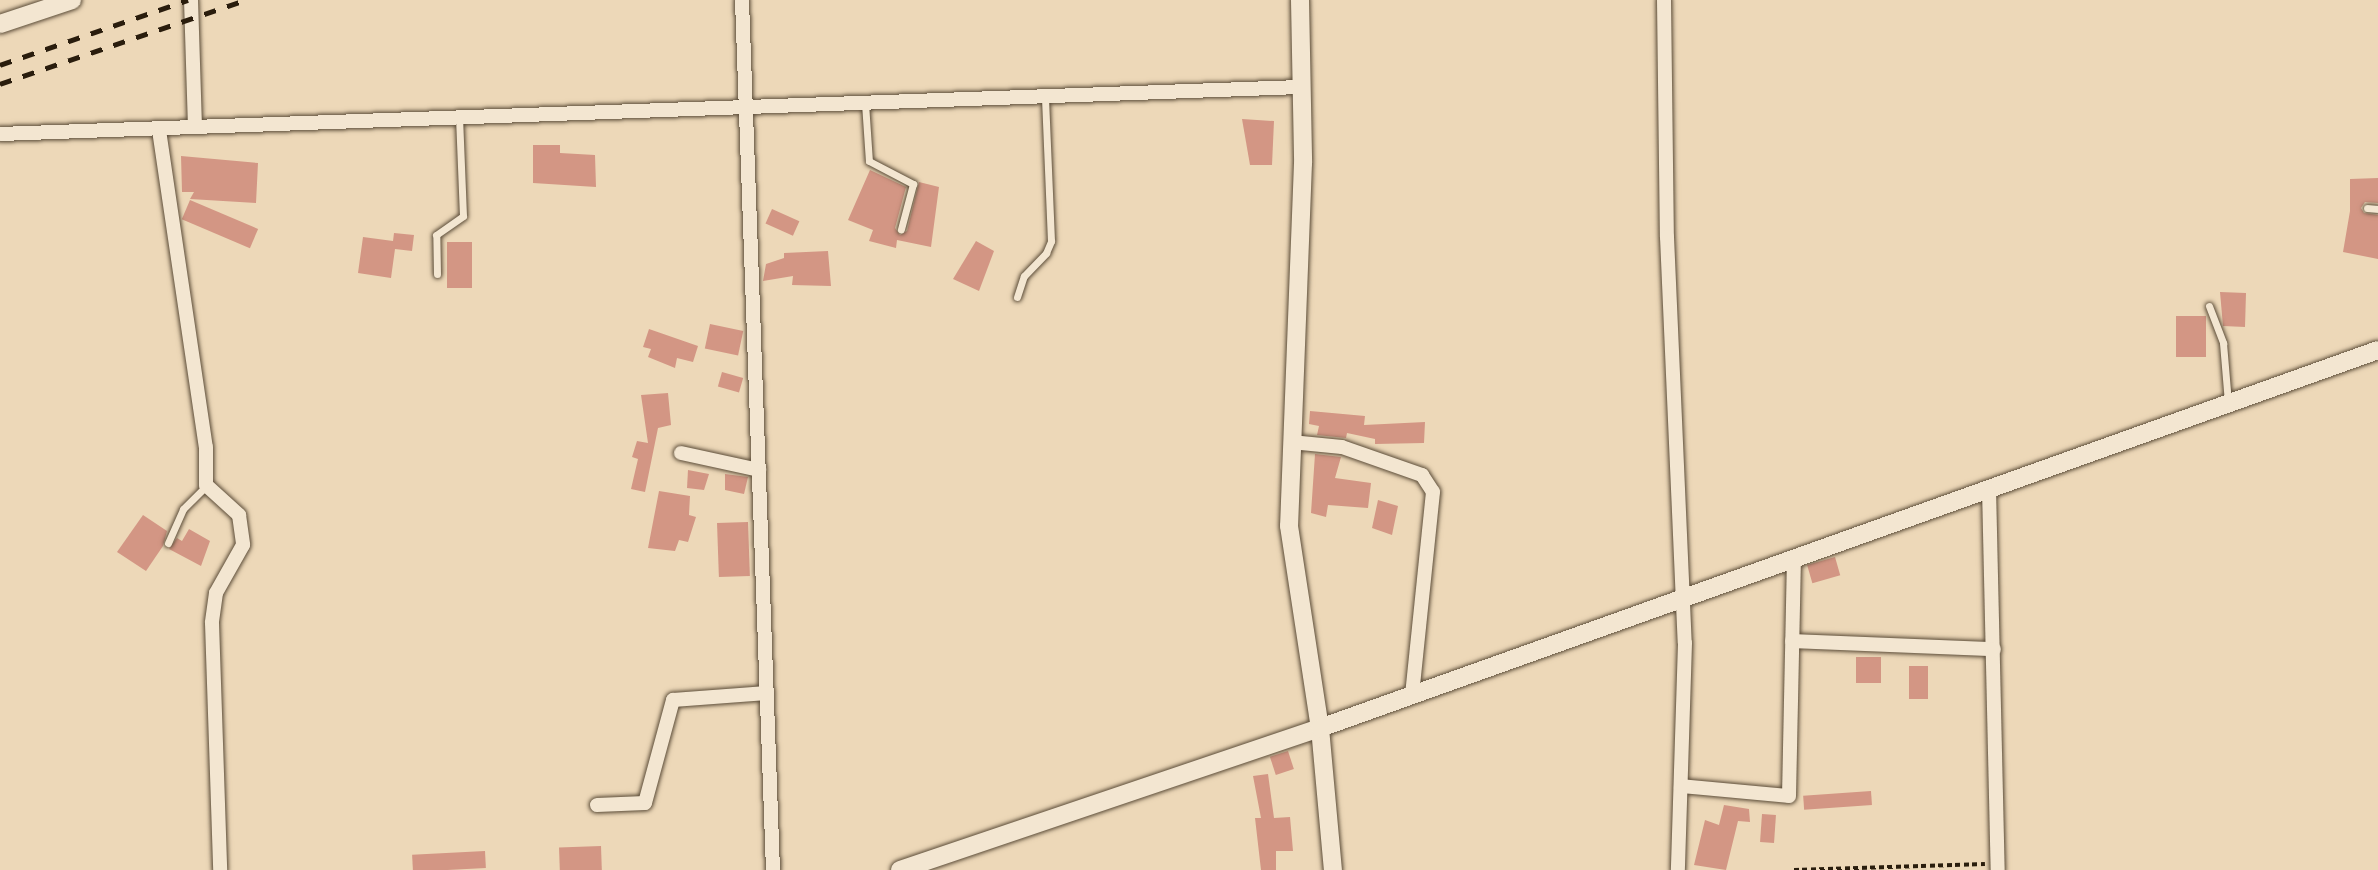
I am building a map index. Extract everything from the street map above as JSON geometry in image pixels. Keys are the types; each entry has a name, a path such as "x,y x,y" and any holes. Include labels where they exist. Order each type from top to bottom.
{"street":[{"path":"0,24 72,0"},
{"path":"191,0 195,126"},
{"path":"742,0 774,870"},
{"path":"1300,0 1302,87 1289,526 1320,728 1333,870"},
{"path":"1664,0 1667,237 1683,600 1678,870"},
{"path":"0,134 1302,87"},
{"path":"159,130 206,447 206,485 239,515 243,545 216,593 212,623 220,870"},
{"path":"900,870 1320,728 2378,350"},
{"path":"1290,442 1342,447 1422,475 1433,492 1412,694"},
{"path":"681,453 759,470"},
{"path":"1989,488 1998,867"},
{"path":"1681,786 1789,796 1794,558"},
{"path":"1792,641 1994,649"},
{"path":"597,805 645,803 673,700 767,693"}],"lane":[{"path":"1017,297 1024,276 1046,253 1051,241 1045,97"},
{"path":"865,103 869,161 913,184 901,229"},
{"path":"437,274 436,234 463,216 459,117"},
{"path":"2367,208 2378,209"},
{"path":"2209,306 2223,343 2228,403"},
{"path":"167,543 183,509 206,485"}],"path":[{"path":"1794,870 1998,867"}],"building":[{"path":"1242,119 1274,121 1272,165 1250,165"},
{"path":"533,145 560,145 560,153 595,155 596,187 533,183"},
{"path":"181,156 258,163 256,203 190,199 194,192 182,192"},
{"path":"870,170 906,187 895,228 900,235 907,231 919,182 939,187 931,247 897,240 896,248 869,241 873,230 848,220"},
{"path":"2378,178 2378,203 2365,202 2361,208 2364,213 2378,215 2378,259 2343,252 2350,211 2350,179"},
{"path":"190,200 258,229 250,248 182,219"},
{"path":"772,209 799,221 793,236 765,224"},
{"path":"394,233 414,235 412,251 395,249 391,278 358,273 363,237 393,241"},
{"path":"976,241 994,251 979,291 953,279"},
{"path":"447,242 472,242 472,288 447,288"},
{"path":"828,251 831,286 792,285 793,276 763,281 766,264 784,258 784,253"},
{"path":"2220,292 2246,293 2245,327 2223,326"},
{"path":"2176,316 2206,316 2206,357 2176,357"},
{"path":"710,324 743,331 738,356 705,348"},
{"path":"649,329 698,346 693,362 677,358 675,368 648,357 651,349 643,347"},
{"path":"722,372 743,378 739,392 718,386"},
{"path":"668,393 671,425 658,428 645,492 631,489 638,459 632,457 637,441 648,443 641,395"},
{"path":"1310,411 1365,416 1364,425 1425,422 1424,443 1375,444 1375,439 1347,433 1346,438 1317,435 1319,426 1309,424"},
{"path":"1315,454 1341,457 1335,478 1371,483 1368,508 1328,505 1326,517 1311,513"},
{"path":"688,470 709,474 704,490 687,488"},
{"path":"725,474 748,477 744,494 725,490"},
{"path":"659,491 690,496 689,515 696,517 688,542 679,540 675,551 648,548"},
{"path":"1378,500 1398,506 1392,535 1372,528"},
{"path":"143,515 167,531 163,546 146,571 117,552"},
{"path":"748,522 750,576 719,577 717,523"},
{"path":"189,529 210,541 201,566 169,549 177,538 182,541"},
{"path":"1835,557 1840,575 1812,583 1807,565"},
{"path":"1856,657 1881,657 1881,683 1856,683"},
{"path":"1909,666 1928,666 1928,699 1909,699"},
{"path":"1288,751 1294,769 1276,775 1270,757"},
{"path":"1268,774 1274,818 1290,817 1293,851 1276,851 1276,870 1261,870 1255,818 1261,818 1253,776"},
{"path":"1871,791 1872,805 1804,810 1803,796"},
{"path":"1724,805 1749,809 1750,822 1738,821 1726,870 1694,865 1705,820 1719,825"},
{"path":"1762,814 1776,815 1774,843 1760,842"},
{"path":"601,846 602,870 560,870 559,847"},
{"path":"485,851 486,868 413,870 412,855"}],"railway":[{"path":"0,65 188,0"},
{"path":"0,84 245,0"}]}
